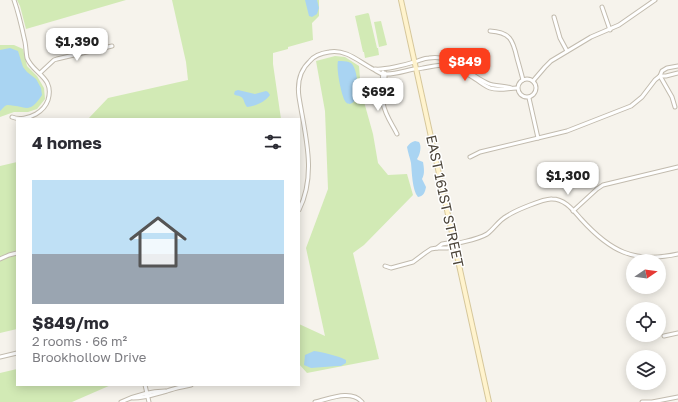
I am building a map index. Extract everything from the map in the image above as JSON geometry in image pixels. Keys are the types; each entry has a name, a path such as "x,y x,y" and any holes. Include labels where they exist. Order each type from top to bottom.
{"street":[{"path":"14,0 28,58 46,80 49,90 48,99 45,106 32,116 23,118"},
{"name":"EAST 161ST STREET","path":"401,0 489,402"},
{"path":"533,81 546,65 567,51 591,37 622,24 655,0"},
{"path":"602,7 610,30"},
{"path":"554,17 560,38 567,51"},
{"path":"490,31 504,34 512,42 523,80"},
{"path":"40,73 54,60 112,46"},
{"path":"300,208 308,183 309,164 298,81 304,67 316,56 331,51 351,55 377,72 384,74 448,65 464,72 492,89 505,90 511,88"},
{"path":"373,69 379,70 437,57 453,61 486,82 498,86 517,88"},
{"path":"470,157 480,152 570,130 633,105 642,97 665,69 678,66"},
{"path":"384,68 384,108 397,134"},
{"path":"660,76 678,73"},
{"path":"660,76 672,97 675,107"},
{"path":"528,79 533,81 536,86 536,91 528,98 518,93 517,88 520,82 528,79"},
{"path":"528,98 538,138"},
{"path":"12,117 16,118"},
{"path":"573,210 603,185 678,167"},
{"path":"385,266 391,268 413,262 431,249 447,248 455,244 483,236 507,215 543,200 552,199 566,204 598,237 623,252 636,256 653,258 678,254"},
{"path":"0,259 16,253"},
{"path":"666,336 678,333"},
{"path":"0,357 16,353"},
{"path":"145,386 149,402"},
{"path":"120,402 133,398 140,398 157,391 167,391 188,386"},
{"path":"315,402 348,395 357,397 362,402"},
{"path":"642,402 652,402 678,397"}],"green space":[{"path":"17,0 126,0 26,29"},
{"path":"172,0 319,0 319,16 312,23 313,40 273,53 273,64 281,118 89,118 108,98 188,80 186,62"},
{"path":"368,13 379,55 365,58 355,16"},
{"path":"381,21 387,45 379,47 374,22"},
{"path":"0,45 14,45 23,49 27,66 37,76 44,88 45,99 37,109 28,112 14,112 0,117"},
{"path":"335,56 345,57 359,66 361,91 373,134 378,163 388,175 407,174 413,195 364,245 353,253 379,359 307,373 300,365 300,324 325,336 306,248 328,189 325,111 316,61"},
{"path":"16,162 16,329 0,333 0,166"},
{"path":"16,369 16,386 109,386 72,402 0,402 0,373"}],"water":[{"path":"305,0 317,0 319,8 317,14 312,17 309,16"},
{"path":"10,48 18,51 23,67 36,79 41,88 42,95 34,105 30,107 23,108 7,105 0,111 0,50"},
{"path":"338,61 346,61 351,63 355,70 357,92 354,102 350,104 343,98 338,75"},
{"path":"238,90 255,94 266,91 270,95 266,100 254,106 247,107 242,98 234,94 235,91"},
{"path":"415,141 419,142 420,144 417,159 423,162 424,173 422,179 426,187 423,195 418,197 413,186 411,163 407,147 410,143"},
{"path":"314,351 339,357 346,360 346,363 341,366 311,368 304,365 305,355"}]}
